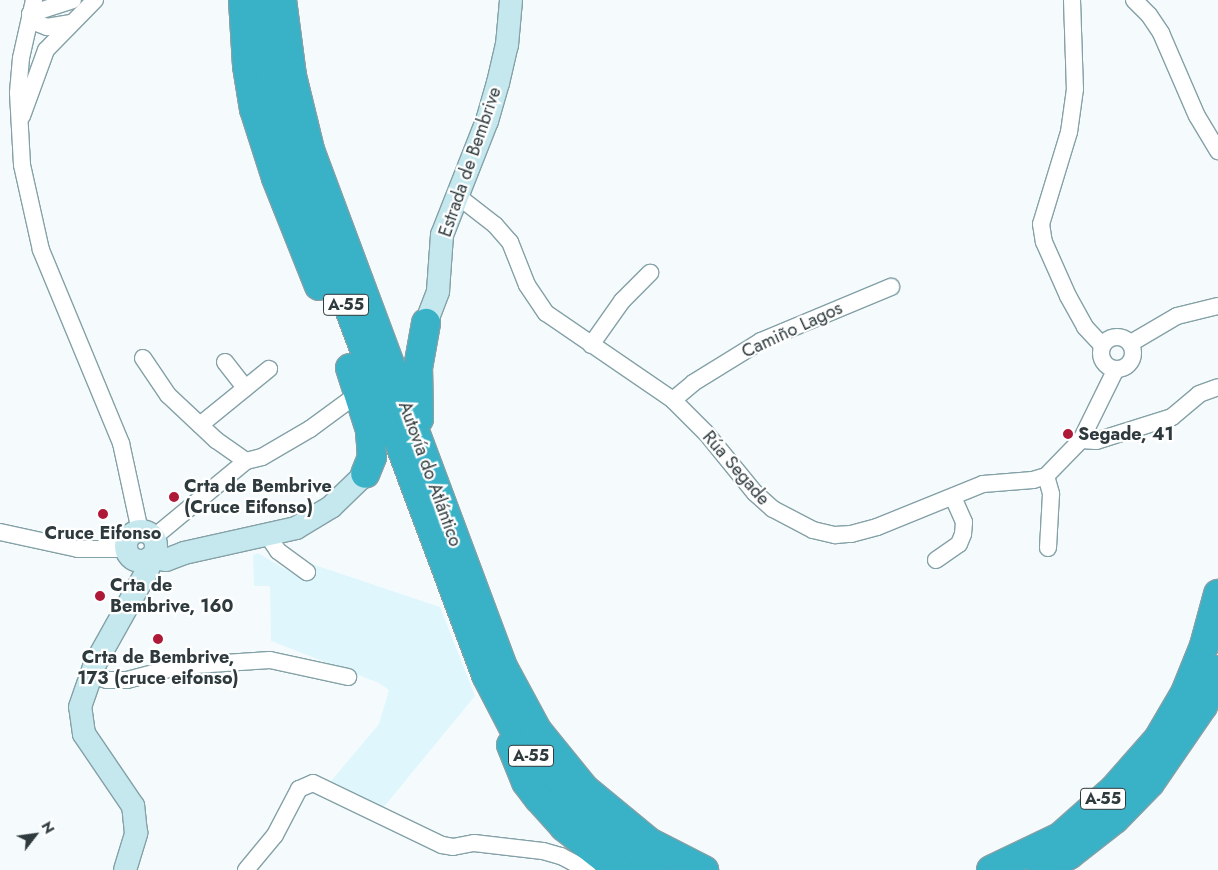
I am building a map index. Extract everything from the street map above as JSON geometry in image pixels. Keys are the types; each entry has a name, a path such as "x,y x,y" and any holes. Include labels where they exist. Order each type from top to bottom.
{"highway":[{"path":"243,0 247,66 263,142 359,393 370,430 372,456 365,474"},
{"name":"Autovía do Atlántico","path":"262,0 271,77 292,156 453,593 501,707 535,762 574,806 602,833 657,870"},
{"name":"Autovía do Atlántico","path":"282,0 292,76 310,150 490,635 537,730 562,763 610,813 649,842 704,870"},
{"path":"368,308 383,326 402,338 415,333 426,323"},
{"path":"422,453 416,392 426,323"},
{"name":"A-55","path":"991,870 1060,837 1114,789 1158,739 1185,693 1204,646 1218,594"},
{"name":"A-55","path":"1041,870 1069,855 1107,825 1150,783 1203,706 1218,670"},
{"path":"501,707 515,759 526,782 564,827 619,870"},
{"path":"1073,870 1114,834 1150,783"}],"street":[{"path":"32,7 73,0"},
{"path":"18,125 46,50 70,23 95,0"},
{"name":"Estrada de Bembrive","path":"426,323 438,291 442,235 459,197 498,83 507,45 511,0"},
{"path":"1072,0 1075,89 1070,123 1041,224 1044,242 1068,296 1085,326 1102,345 1101,358 1116,369"},
{"path":"1134,0 1150,15 1161,33 1216,143"},
{"path":"32,7 37,22 47,26 70,23"},
{"path":"32,7 21,58 18,125 22,166 40,250 121,443 143,548 136,569 134,591 90,675 81,698 80,724 93,749 128,796 137,819 134,846 125,870"},
{"name":"Rúa Segade","path":"459,197 495,225 510,242 527,285 546,313 643,376 673,400 706,433 761,498 773,509 813,530 835,535 851,534 953,497 983,484 1033,480 1046,476"},
{"path":"591,344 622,301 650,273"},
{"name":"Camiño Lagos","path":"673,400 693,383 761,341 891,287"},
{"path":"1131,343 1177,316 1218,306"},
{"path":"1102,345 1112,337 1120,336 1131,343"},
{"path":"1048,548 1051,494 1046,476 1081,440 1116,369 1132,361 1131,343"},
{"path":"143,358 168,395 200,426 246,461"},
{"path":"226,362 245,388"},
{"path":"200,426 269,369"},
{"path":"1081,440 1096,441 1172,417 1199,394 1218,387"},
{"path":"143,548 246,461 262,457 310,429 359,393"},
{"path":"0,532 78,549 143,548 184,553 268,536 296,528 320,515 365,474"},
{"path":"936,560 959,544 964,534 964,522 953,497"},
{"path":"268,536 278,551 307,572"},
{"path":"90,675 107,680 127,680 180,666 270,660 348,677"},
{"path":"246,870 275,835 299,790 313,783 442,845 453,847 474,843 543,851 561,856 588,870"}],"shaded area":[{"path":"258,553 302,579 312,564 440,607 475,696 383,808 331,781 379,724 389,690 379,683 271,641 270,586 254,586 253,555"}],"place":[{"name":"Segade, 41","path":"1068,434"},
{"name":"Crta de Bembrive (Cruce Eifonso)","path":"174,497"},
{"name":"Cruce Eifonso","path":"103,514"},
{"name":"Crta de Bembrive, 160","path":"100,596"},
{"name":"Crta de Bembrive, 173 (cruce eifonso)","path":"158,639"}]}
